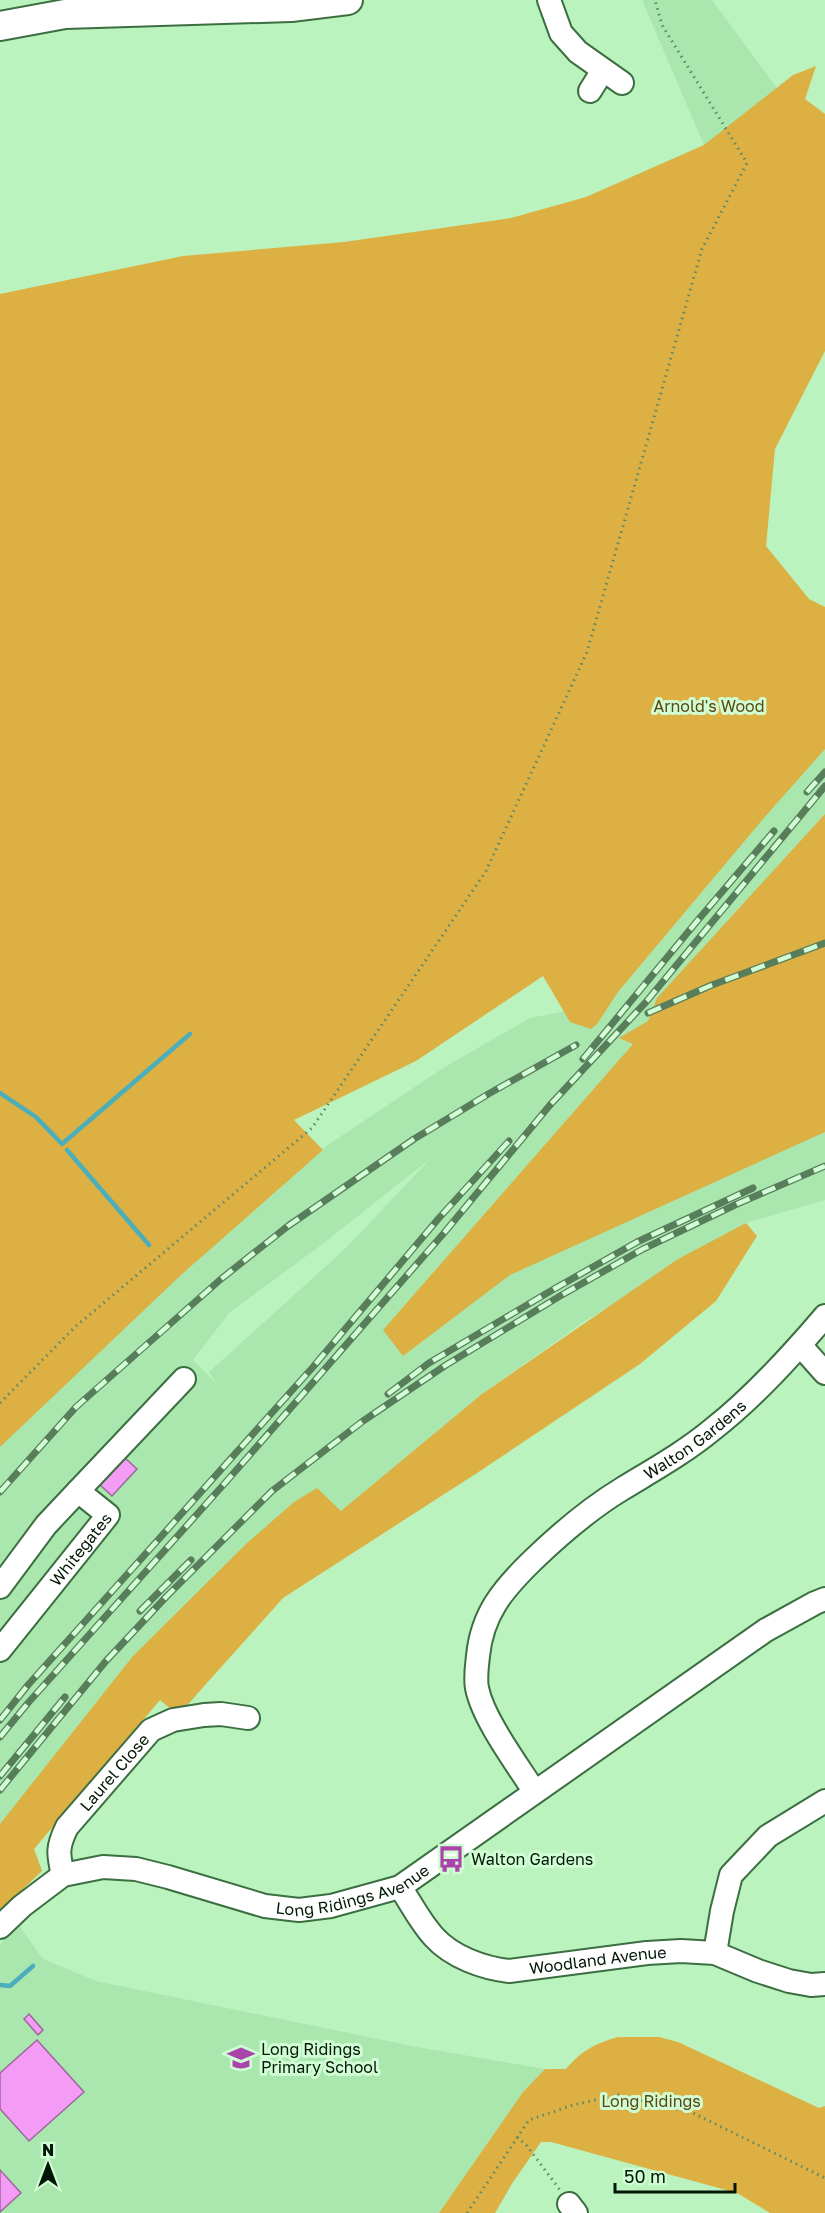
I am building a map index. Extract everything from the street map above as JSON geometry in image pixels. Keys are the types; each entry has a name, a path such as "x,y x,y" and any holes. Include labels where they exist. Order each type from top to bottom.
{"main road":[{"path":"0,26 65,14 291,7 348,0"}],"street":[{"path":"549,0 561,33 578,52 612,76 590,91"},
{"name":"Walton Gardens","path":"534,1791 485,1713 477,1687 480,1635 488,1615 502,1593 552,1541 620,1490 679,1456 715,1428 800,1345 825,1316"},
{"path":"800,1345 825,1372"},
{"name":"Whitegates","path":"0,1650 108,1515 78,1491 184,1379"},
{"path":"0,1587 46,1525 78,1491"},
{"name":"Long Ridings Avenue","path":"0,1927 22,1905 63,1875 103,1867 136,1869 168,1876 265,1906 300,1910 331,1906 400,1887 766,1630 815,1602 825,1599"},
{"name":"Laurel Close","path":"63,1875 58,1854 60,1841 67,1827 151,1730 173,1720 204,1715 221,1714 248,1718"},
{"path":"715,1953 731,1875 768,1836 825,1801"},
{"name":"Woodland Avenue","path":"400,1887 435,1938 449,1949 475,1963 493,1969 509,1971 646,1953 681,1951 715,1953 789,1981 811,1985 825,1983"}],"path":[{"path":"0,1403 75,1327 312,1128 486,871 587,652 702,249 747,163 662,25 655,0"},
{"path":"467,2213 529,2120 573,2105 619,2095 693,2112 825,2178"},
{"path":"517,2137 533,2153 573,2208"}],"shaded area":[{"path":"642,0 712,0 777,88 743,117 704,145"},
{"path":"825,746 825,1200 746,1223 582,1323 482,1394 341,1512 188,1706 160,1700 34,1849 42,1871 0,1911 0,1409 250,1197 443,1068 530,1018 577,1009","holes":["430,1159 347,1247 209,1372 216,1383 193,1360 230,1312 320,1246"]},
{"name":"Long Ridings Primary School","path":"19,1925 43,1959 96,1981 417,2047 545,2069 523,2092 439,2213 0,2213 0,1944"}],"green space":[{"name":"Arnold's Wood","path":"816,66 805,99 825,114 825,351 775,449 766,546 809,599 825,607 825,749 763,819 618,992 597,1024 591,1029 570,1022 543,976 416,1061 294,1120 323,1150 181,1275 0,1447 0,294 183,256 344,242 511,218 586,197 704,145 793,75"},
{"path":"825,814 825,1132 510,1275 403,1356 383,1330 633,1044 619,1038 648,1021 657,998"},
{"path":"746,1223 757,1236 716,1301 640,1364 477,1473 283,1598 180,1713 173,1711 160,1700 34,1849 42,1871 0,1911 0,1824 133,1656 246,1544 294,1502 317,1488 341,1511 482,1394 678,1259"},
{"name":"Long Ridings","path":"618,2037 659,2037 678,2042 819,2108 825,2106 825,2213 770,2213 737,2193 551,2142 541,2142 495,2213 439,2213 523,2092 545,2069 566,2069 589,2048"}],"building":[{"path":"124,1457 137,1469 112,1496 99,1484"},
{"path":"29,2014 43,2030 38,2035 24,2019"},
{"path":"37,2040 84,2092 29,2141 0,2109 0,2073"},
{"path":"0,2170 21,2193 0,2212"}],"waterway":[{"path":"0,1093 36,1117 62,1144 190,1034"},
{"path":"67,1150 149,1245"},
{"path":"0,1985 10,1986 33,1966"}],"railway":[{"path":"807,792 825,772"},
{"path":"0,1737 444,1233 550,1105 646,1002 825,786"},
{"path":"583,1059 774,831"},
{"path":"648,1013 712,985 825,943"},
{"path":"0,1492 76,1407 221,1279 288,1226 414,1139 576,1045"},
{"path":"0,1720 28,1685 313,1367 439,1218 509,1141"},
{"path":"0,1790 106,1661 166,1597 272,1491 363,1421 446,1365 643,1249 737,1204 825,1166"},
{"path":"388,1394 429,1363 637,1242 753,1188"},
{"path":"140,1611 191,1560"},
{"path":"0,1776 65,1697"}],"place":[{"name":"Walton Gardens","path":"451,1859"},
{"name":"Long Ridings Primary School","path":"241,2058"}]}
